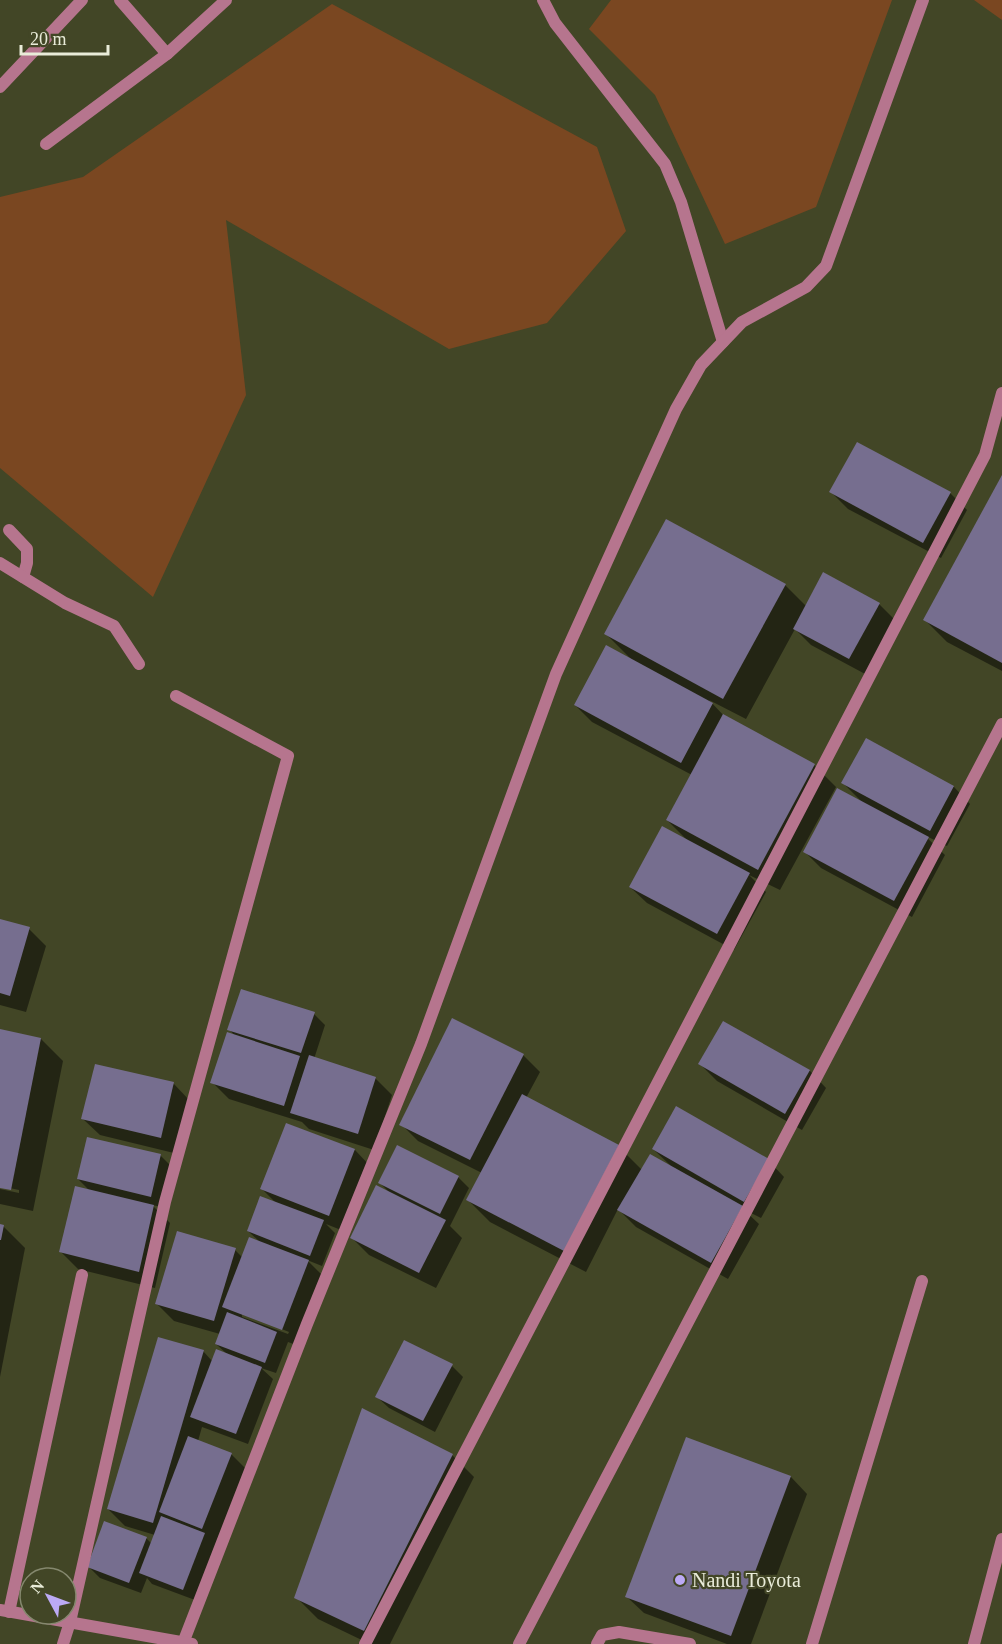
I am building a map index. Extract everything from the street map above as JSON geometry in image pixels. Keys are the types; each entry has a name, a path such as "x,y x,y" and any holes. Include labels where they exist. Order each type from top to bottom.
{"street":[{"path":"0,87 82,0"},
{"path":"120,0 167,54"},
{"path":"46,144 167,54 226,0"},
{"path":"543,0 555,23 665,164 681,202 723,342"},
{"path":"78,1623 188,1643 308,1324 421,1044 556,674 676,409 701,365 742,322 806,287 826,266 923,0"},
{"path":"365,1644 985,455 1002,393"},
{"path":"9,530 27,549 27,563 22,577"},
{"path":"0,563 65,603 114,626 139,664"},
{"path":"78,1587 165,1202 288,756 176,696"},
{"path":"519,1644 1002,724"},
{"path":"4,1611 82,1275"},
{"path":"813,1644 922,1281"},
{"path":"974,1644 1002,1539"},
{"path":"63,1644 69,1626"},
{"path":"597,1644 602,1635 619,1632 690,1644"}],"shaded area":[{"path":"611,0 892,0 816,207 725,244 655,95 589,29"},
{"path":"974,0 1002,0 1002,20"},
{"path":"332,4 597,147 626,231 547,323 449,349 226,220 246,395 153,597 0,468 0,197 83,177"}],"building":[{"path":"857,442 951,492 923,543 829,492"},
{"path":"1002,475 1002,663 923,620"},
{"path":"666,519 786,584 723,699 604,634"},
{"path":"823,572 880,603 849,659 793,629"},
{"path":"606,645 713,703 681,763 574,705"},
{"path":"723,714 815,764 758,870 666,820"},
{"path":"866,738 954,786 930,831 841,783"},
{"path":"837,788 929,837 894,901 803,852"},
{"path":"662,826 750,873 717,934 629,887"},
{"path":"0,919 30,927 10,996 0,993"},
{"path":"241,989 315,1012 301,1053 227,1030"},
{"path":"452,1018 524,1054 470,1160 399,1125"},
{"path":"723,1021 810,1070 785,1114 698,1064"},
{"path":"0,1029 41,1038 11,1190 0,1188"},
{"path":"227,1032 300,1056 284,1106 210,1083"},
{"path":"309,1055 376,1077 358,1134 290,1113"},
{"path":"95,1064 174,1082 161,1138 81,1119"},
{"path":"522,1094 619,1145 564,1251 466,1200"},
{"path":"676,1106 769,1159 744,1202 652,1149"},
{"path":"286,1123 355,1149 329,1216 260,1189"},
{"path":"87,1137 161,1154 151,1197 77,1179"},
{"path":"397,1145 459,1176 440,1214 378,1183"},
{"path":"650,1154 743,1206 711,1263 617,1210"},
{"path":"376,1185 446,1220 419,1273 350,1238"},
{"path":"75,1186 154,1205 139,1272 59,1252"},
{"path":"260,1196 324,1220 310,1256 247,1231"},
{"path":"0,1224 4,1225 1,1240 0,1240"},
{"path":"177,1231 236,1248 214,1321 155,1304"},
{"path":"249,1237 309,1260 282,1330 222,1307"},
{"path":"227,1312 277,1332 265,1363 215,1344"},
{"path":"158,1337 204,1350 153,1523 107,1509"},
{"path":"404,1340 453,1364 423,1421 375,1397"},
{"path":"216,1349 262,1367 236,1434 190,1417"},
{"path":"362,1408 453,1454 364,1631 294,1598"},
{"path":"188,1436 232,1453 202,1529 159,1512"},
{"path":"686,1437 791,1476 731,1636 625,1597"},
{"path":"161,1516 205,1533 183,1590 139,1573"},
{"path":"104,1521 147,1537 129,1583 87,1567"}],"place":[{"name":"Nandi Toyota","path":"680,1580"}]}
